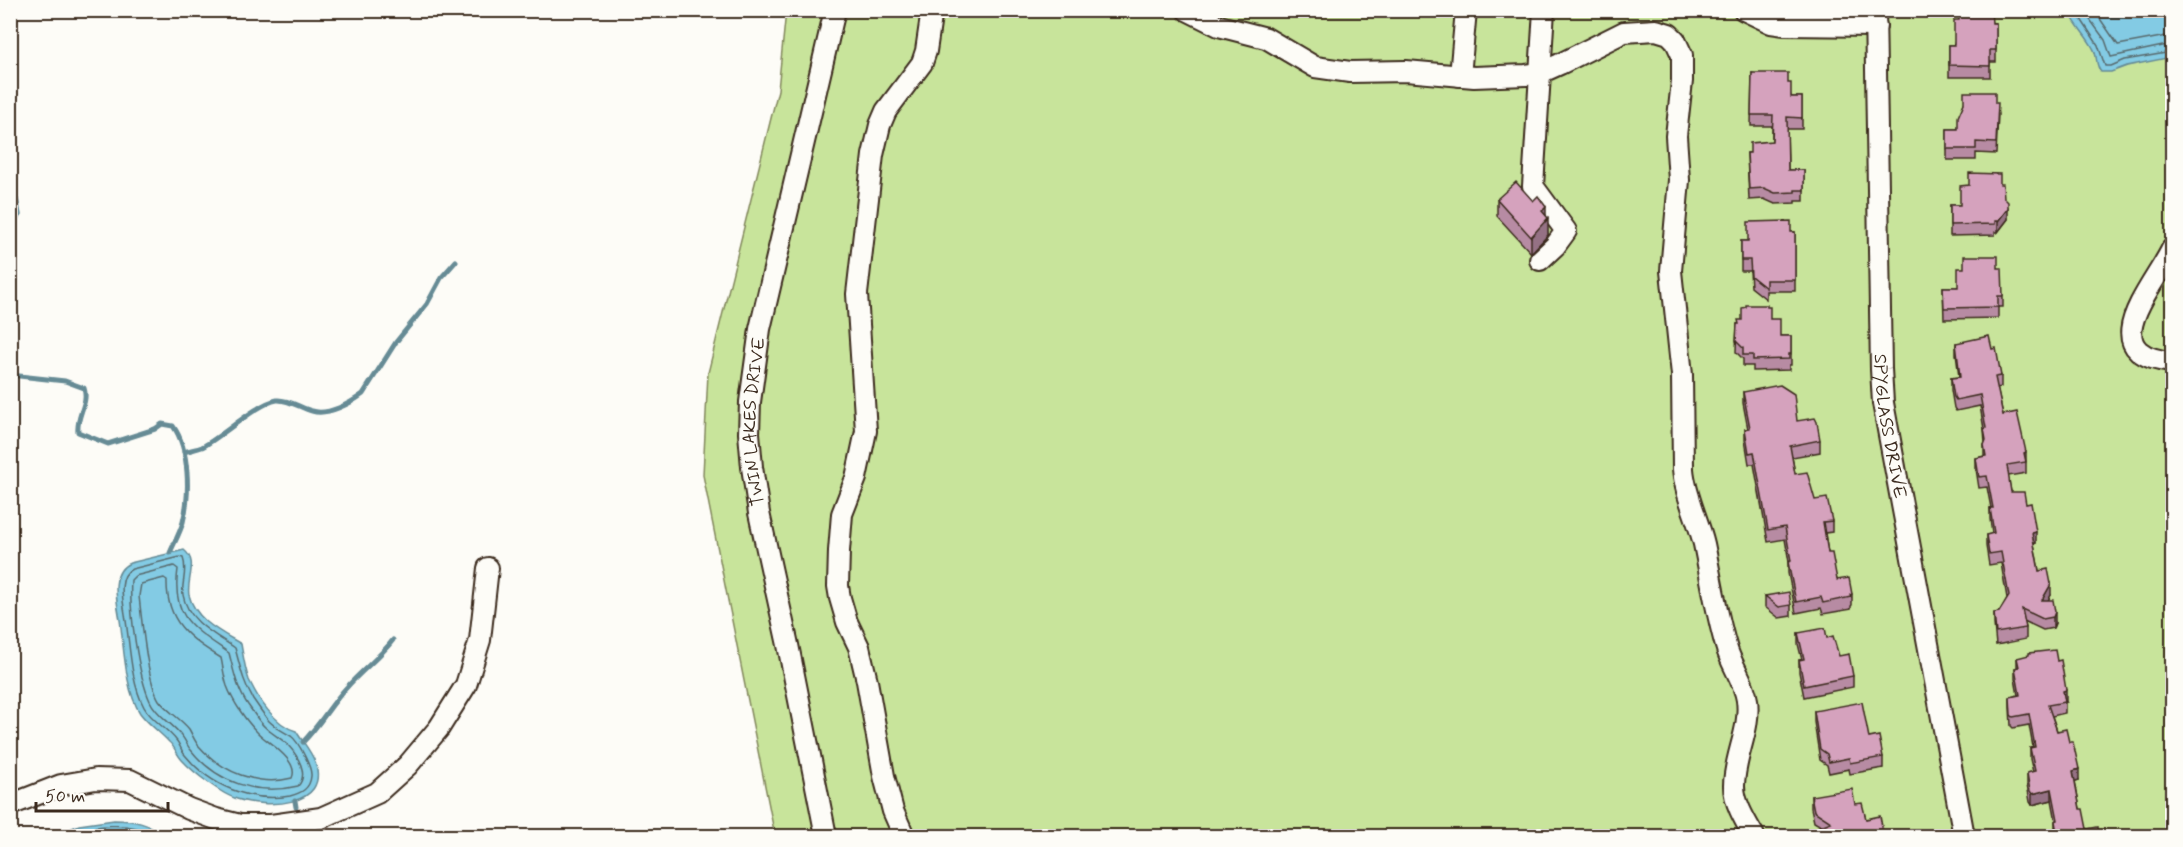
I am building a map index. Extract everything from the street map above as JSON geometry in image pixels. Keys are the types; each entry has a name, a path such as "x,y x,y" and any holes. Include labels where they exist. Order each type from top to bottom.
{"street":[{"name":"TWIN LAKES DRIVE","path":"826,837 759,513 749,433 752,380 760,329 835,10"},
{"path":"904,837 893,811 884,776 859,647 847,622 840,598 839,551 842,514 856,477 866,431 857,294 873,155 880,124 886,111 922,63 932,10"},
{"path":"1187,10 1218,26 1266,38 1315,67 1350,72 1406,71 1502,77 1540,73 1607,39 1633,31 1645,29 1664,32 1675,40 1682,55 1682,81 1676,136 1679,180 1671,271 1682,375 1684,482 1704,545 1726,648 1743,681 1748,702 1747,719 1734,786 1737,801 1754,837"},
{"path":"1465,76 1466,10"},
{"path":"1540,260 1555,246 1566,231 1533,186 1544,10"},
{"path":"1744,10 1771,23 1785,24 1876,18"},
{"name":"SPYGLASS DRIVE","path":"1876,18 1880,357 1884,403 1964,837"},
{"path":"2172,249 2143,300 2131,332 2132,342 2142,355 2172,362"},
{"path":"10,805 61,785 96,780 130,780 189,809 216,819 240,825 271,825 321,818 377,793 408,765 439,728 466,685 480,640 489,568"}],"green space":[{"path":"786,11 2172,11 2172,836 775,836 703,475 708,373 778,90"}],"water":[{"path":"2069,11 2172,11 2172,57 2127,66 2111,72 2101,72 2093,48"},
{"path":"11,194 18,199 21,215 11,229"},
{"path":"184,550 191,560 189,595 192,604 197,612 217,630 241,644 249,680 257,695 274,717 296,731 315,762 317,777 314,788 305,796 292,801 263,803 237,799 223,793 180,758 171,744 143,717 135,704 126,668 116,596 119,573 130,563"},
{"path":"114,820 140,823 164,836 54,836 79,825"}],"building":[{"path":"1959,10 1991,10 1992,23 1996,23 1996,50 1990,50 1990,66 1949,65 1949,45 1954,45 1954,20 1959,20"},
{"path":"1752,73 1788,73 1791,97 1802,97 1802,118 1787,117 1788,170 1804,170 1804,190 1775,193 1764,188 1749,189 1747,153 1750,153 1750,143 1772,141 1773,115 1751,115"},
{"path":"1964,92 1995,92 1995,103 1998,103 1996,143 1976,142 1976,149 1947,149 1947,129 1958,129 1958,117 1964,103"},
{"path":"1969,173 2000,174 2000,184 2003,184 2004,198 2008,202 2008,208 1998,221 1995,221 1995,224 1950,225 1950,205 1960,205 1960,186 1969,185"},
{"path":"1516,182 1533,201 1538,196 1546,207 1542,211 1548,218 1531,237 1497,199"},
{"path":"1791,221 1791,232 1795,232 1795,280 1766,280 1766,288 1751,276 1750,260 1741,260 1741,241 1748,241 1748,222"},
{"path":"1964,256 1998,256 1998,268 2002,268 2003,296 1998,296 1998,307 1944,308 1943,287 1958,287 1958,268 1964,268"},
{"path":"1746,305 1767,305 1770,307 1770,319 1780,319 1780,336 1791,336 1789,359 1753,360 1753,355 1743,355 1743,348 1736,341 1737,324 1739,324 1738,320 1742,320 1742,308"},
{"path":"1989,336 1992,349 1996,348 2001,376 1995,377 2003,415 2017,412 2026,452 2024,453 2026,462 2007,465 2011,492 2024,492 2026,504 2031,503 2036,532 2032,533 2039,571 2048,569 2051,584 2042,600 2053,600 2055,612 2053,617 2043,619 2022,609 2026,628 1996,633 1994,613 1999,612 2009,596 2001,552 1989,554 1986,535 1994,533 1990,508 1993,508 1987,476 1979,477 1976,458 1986,456 1984,429 1986,428 1980,395 1956,400 1951,378 1960,377 1956,343"},
{"path":"1780,385 1794,394 1797,421 1815,418 1817,422 1820,440 1790,446 1795,474 1807,472 1815,500 1827,498 1832,521 1823,522 1828,553 1832,553 1837,580 1849,578 1851,597 1823,603 1821,597 1796,602 1788,562 1791,561 1785,527 1768,530 1754,452 1749,453 1745,429 1750,428 1743,392"},
{"path":"1789,592 1791,605 1779,607 1765,596"},
{"path":"1825,628 1827,638 1833,636 1839,656 1849,654 1853,676 1804,686 1799,660 1804,659 1798,633"},
{"path":"2055,650 2057,661 2061,660 2066,690 2063,691 2065,702 2048,705 2057,731 2066,729 2069,742 2073,742 2079,769 2073,771 2080,809 2083,809 2087,829 2098,827 2099,837 2050,837 2057,833 2055,821 2058,820 2052,789 2032,794 2030,791 2027,773 2035,771 2030,748 2035,747 2029,714 2013,717 2011,715 2010,697 2020,695 2015,668 2019,667 2017,658 2029,655 2029,653"},
{"path":"1862,702 1869,738 1879,736 1883,757 1850,763 1849,758 1829,762 1827,754 1820,749 1814,711"},
{"path":"1852,789 1855,804 1862,803 1866,819 1880,816 1884,837 1852,837 1852,835 1819,837 1818,827 1831,822 1814,811 1811,796"}],"waterway":[{"path":"184,452 202,447 269,402 281,400 312,411 325,412 358,398 363,394 396,342 427,304 441,278 456,261"},
{"path":"10,375 65,381 84,388 85,399 78,432 108,444 155,429 162,424 173,426 183,447 187,472 187,499 183,522 170,553"},
{"path":"303,742 341,694 393,640"},
{"path":"295,801 296,807"}]}
